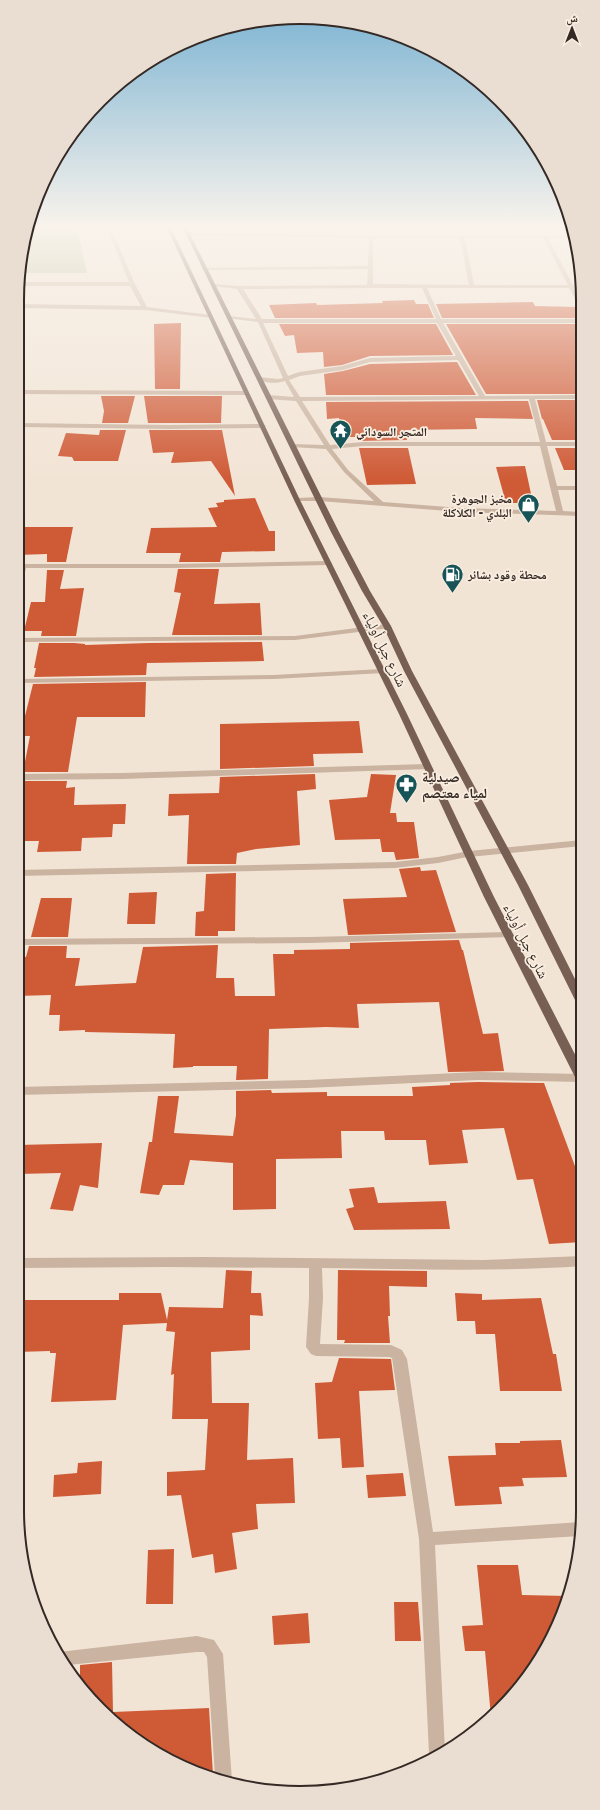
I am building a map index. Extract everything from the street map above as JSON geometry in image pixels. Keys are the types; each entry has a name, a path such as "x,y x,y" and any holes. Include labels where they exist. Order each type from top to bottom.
{"main road":[{"name":"شارع جبل أولياء","path":"208,312 469,854 576,1067"},
{"name":"شارع جبل أولياء","path":"226,312 366,591 387,626 408,671 547,932 576,992"}],"street":[{"path":"177,312 210,317"},
{"path":"255,312 260,321 286,379 328,447 346,471 381,504"},
{"path":"435,312 482,398"},
{"path":"229,318 260,321 576,321"},
{"path":"260,379 280,381 299,374 343,368 370,360 461,358"},
{"path":"24,392 246,393"},
{"path":"268,396 299,399 576,398"},
{"path":"532,398 560,514"},
{"path":"24,426 263,426"},
{"path":"293,446 328,447 363,444 576,444"},
{"path":"553,488 576,488"},
{"path":"297,500 319,499 461,510 576,514"},
{"path":"24,566 172,566 328,563"},
{"path":"24,640 295,638 387,626"},
{"path":"24,681 274,677 381,671"},
{"path":"24,776 145,775 427,767"},
{"path":"24,873 395,865 438,860 469,854 576,844"},
{"path":"24,942 310,940 509,935"},
{"path":"24,1091 308,1084 487,1075 541,1075 576,1078"},
{"path":"24,1263 174,1261 430,1265 576,1261"},
{"path":"315,1263 316,1298 313,1347 316,1350 391,1351 397,1354 400,1359 427,1539 437,1750"},
{"path":"427,1539 575,1529"},
{"path":"67,1658 197,1644 208,1645 215,1654 224,1775"}],"building":[{"path":"272,312 432,312 434,318 275,318"},
{"path":"440,312 576,312 576,318 442,318"},
{"path":"181,323 180,389 155,389 154,324"},
{"path":"279,324 436,324 453,355 370,356 342,365 324,367 323,352 297,353 294,335 285,336"},
{"path":"446,324 576,324 576,394 486,394"},
{"path":"457,362 476,395 326,395 324,374 370,364"},
{"path":"101,396 135,396 128,423 102,423 104,411"},
{"path":"144,396 222,396 221,423 148,423"},
{"path":"537,400 576,400 576,440 552,440 542,419"},
{"path":"528,401 533,419 475,418 477,429 405,430 407,440 357,441 357,437 346,437 346,431 341,431 339,418 327,419 326,402"},
{"path":"100,430 126,430 118,461 74,461 72,457 58,456 66,433 99,435"},
{"path":"149,430 222,430 235,496 211,461 171,463 174,452 153,453"},
{"path":"359,448 408,448 416,484 367,485"},
{"path":"555,448 576,448 576,470 564,470"},
{"path":"525,466 533,503 506,503 496,467"},
{"path":"255,498 269,531 275,531 275,551 222,552 220,562 179,562 181,553 146,553 151,528 217,527 208,508 218,507 216,503 224,502 224,500"},
{"path":"24,527 73,527 66,562 47,562 47,554 24,555"},
{"path":"178,569 219,569 214,604 260,603 262,635 172,635 181,593 174,592"},
{"path":"47,570 64,570 60,589 84,588 76,636 41,636 42,631 24,631 31,602 45,602"},
{"path":"262,642 264,661 147,663 146,675 34,677 36,668 34,668 39,643 74,643 85,645"},
{"path":"146,682 145,717 77,717 68,772 24,772 30,736 24,736 24,720 33,684"},
{"path":"359,721 363,753 313,754 314,766 220,769 220,724"},
{"path":"315,774 316,789 297,791 300,845 256,849 237,853 236,864 187,864 189,815 168,816 169,794 219,793 220,777"},
{"path":"371,774 396,775 390,813 396,813 397,822 414,822 419,858 396,860 394,852 382,852 380,839 335,840 329,800 367,797"},
{"path":"24,781 67,781 66,788 75,787 74,805 126,804 125,824 113,824 112,837 82,838 81,851 37,852 39,841 24,841"},
{"path":"420,867 421,871 436,870 456,932 348,935 343,899 407,897 399,869"},
{"path":"236,873 235,931 218,931 218,936 195,936 196,912 204,911 206,874"},
{"path":"157,892 155,924 127,924 129,893"},
{"path":"41,898 72,898 68,937 31,937"},
{"path":"459,940 463,950 483,1034 498,1033 504,1071 448,1072 439,1002 357,1004 359,1028 326,1027 269,1029 268,1079 236,1080 237,1066 193,1066 173,1068 175,1034 85,1032 85,1030 59,1031 60,1015 49,1015 51,995 24,996 24,957 26,957 29,946 67,946 66,958 80,958 75,986 136,983 143,947 218,945 216,978 234,978 235,996 275,996 273,954 294,954 294,950 350,949 350,943"},
{"path":"450,1083 544,1083 576,1169 576,1242 549,1244 533,1179 517,1180 504,1128 462,1130 468,1163 429,1165 426,1140 385,1140 384,1131 341,1131 342,1158 276,1159 276,1209 233,1210 233,1163 190,1160 184,1185 163,1185 159,1195 140,1193 149,1142 152,1142 158,1096 179,1096 174,1133 233,1136 236,1115 236,1091 271,1090 272,1093 327,1092 327,1096 413,1096 412,1087 450,1085"},
{"path":"102,1143 98,1188 80,1185 73,1211 50,1209 61,1173 24,1174 24,1145"},
{"path":"374,1187 378,1203 446,1201 450,1229 354,1230 346,1209 354,1207 349,1189"},
{"path":"226,1270 252,1271 251,1293 261,1293 263,1316 250,1315 250,1350 211,1352 212,1403 249,1403 247,1460 293,1458 295,1503 256,1504 258,1529 232,1533 237,1569 215,1573 213,1554 192,1558 181,1495 167,1496 167,1472 205,1470 208,1419 172,1419 174,1374 171,1375 175,1332 166,1331 167,1323 123,1325 116,1400 51,1402 56,1353 50,1353 50,1351 24,1352 24,1300 119,1300 119,1293 161,1293 167,1320 169,1307 223,1308"},
{"path":"338,1270 427,1271 427,1287 389,1286 390,1316 388,1316 390,1343 344,1343 345,1340 337,1340"},
{"path":"455,1293 482,1294 482,1300 541,1298 553,1354 556,1354 562,1391 500,1391 495,1334 476,1334 475,1321 457,1321"},
{"path":"339,1358 391,1359 395,1390 359,1391 364,1467 342,1468 340,1438 318,1439 315,1383 332,1382"},
{"path":"561,1440 567,1477 522,1478 524,1486 499,1487 502,1504 455,1506 448,1456 496,1455 495,1443"},
{"path":"102,1461 101,1494 53,1497 54,1475 77,1473 78,1463"},
{"path":"403,1473 406,1496 368,1498 366,1475"},
{"path":"174,1549 173,1604 146,1604 148,1550"},
{"path":"477,1565 518,1565 522,1595 562,1596 548,1632 539,1648 508,1692 490,1710 485,1651 465,1651 462,1626 483,1625"},
{"path":"394,1602 418,1602 421,1641 395,1641"},
{"path":"308,1613 310,1643 274,1645 272,1616"},
{"path":"112,1662 113,1712 209,1708 213,1772 178,1758 162,1749 118,1718 92,1692 81,1678 80,1665"}],"place":[{"name":"المتجر السوداني","path":"341,450"},
{"name":"مخبز الجوهرة البلدي - الكلاكلة","path":"528,524"},
{"name":"محطة وقود بشائر","path":"452,594"},
{"name":"صيدلية لمياء معتصم","path":"407,804"}]}
